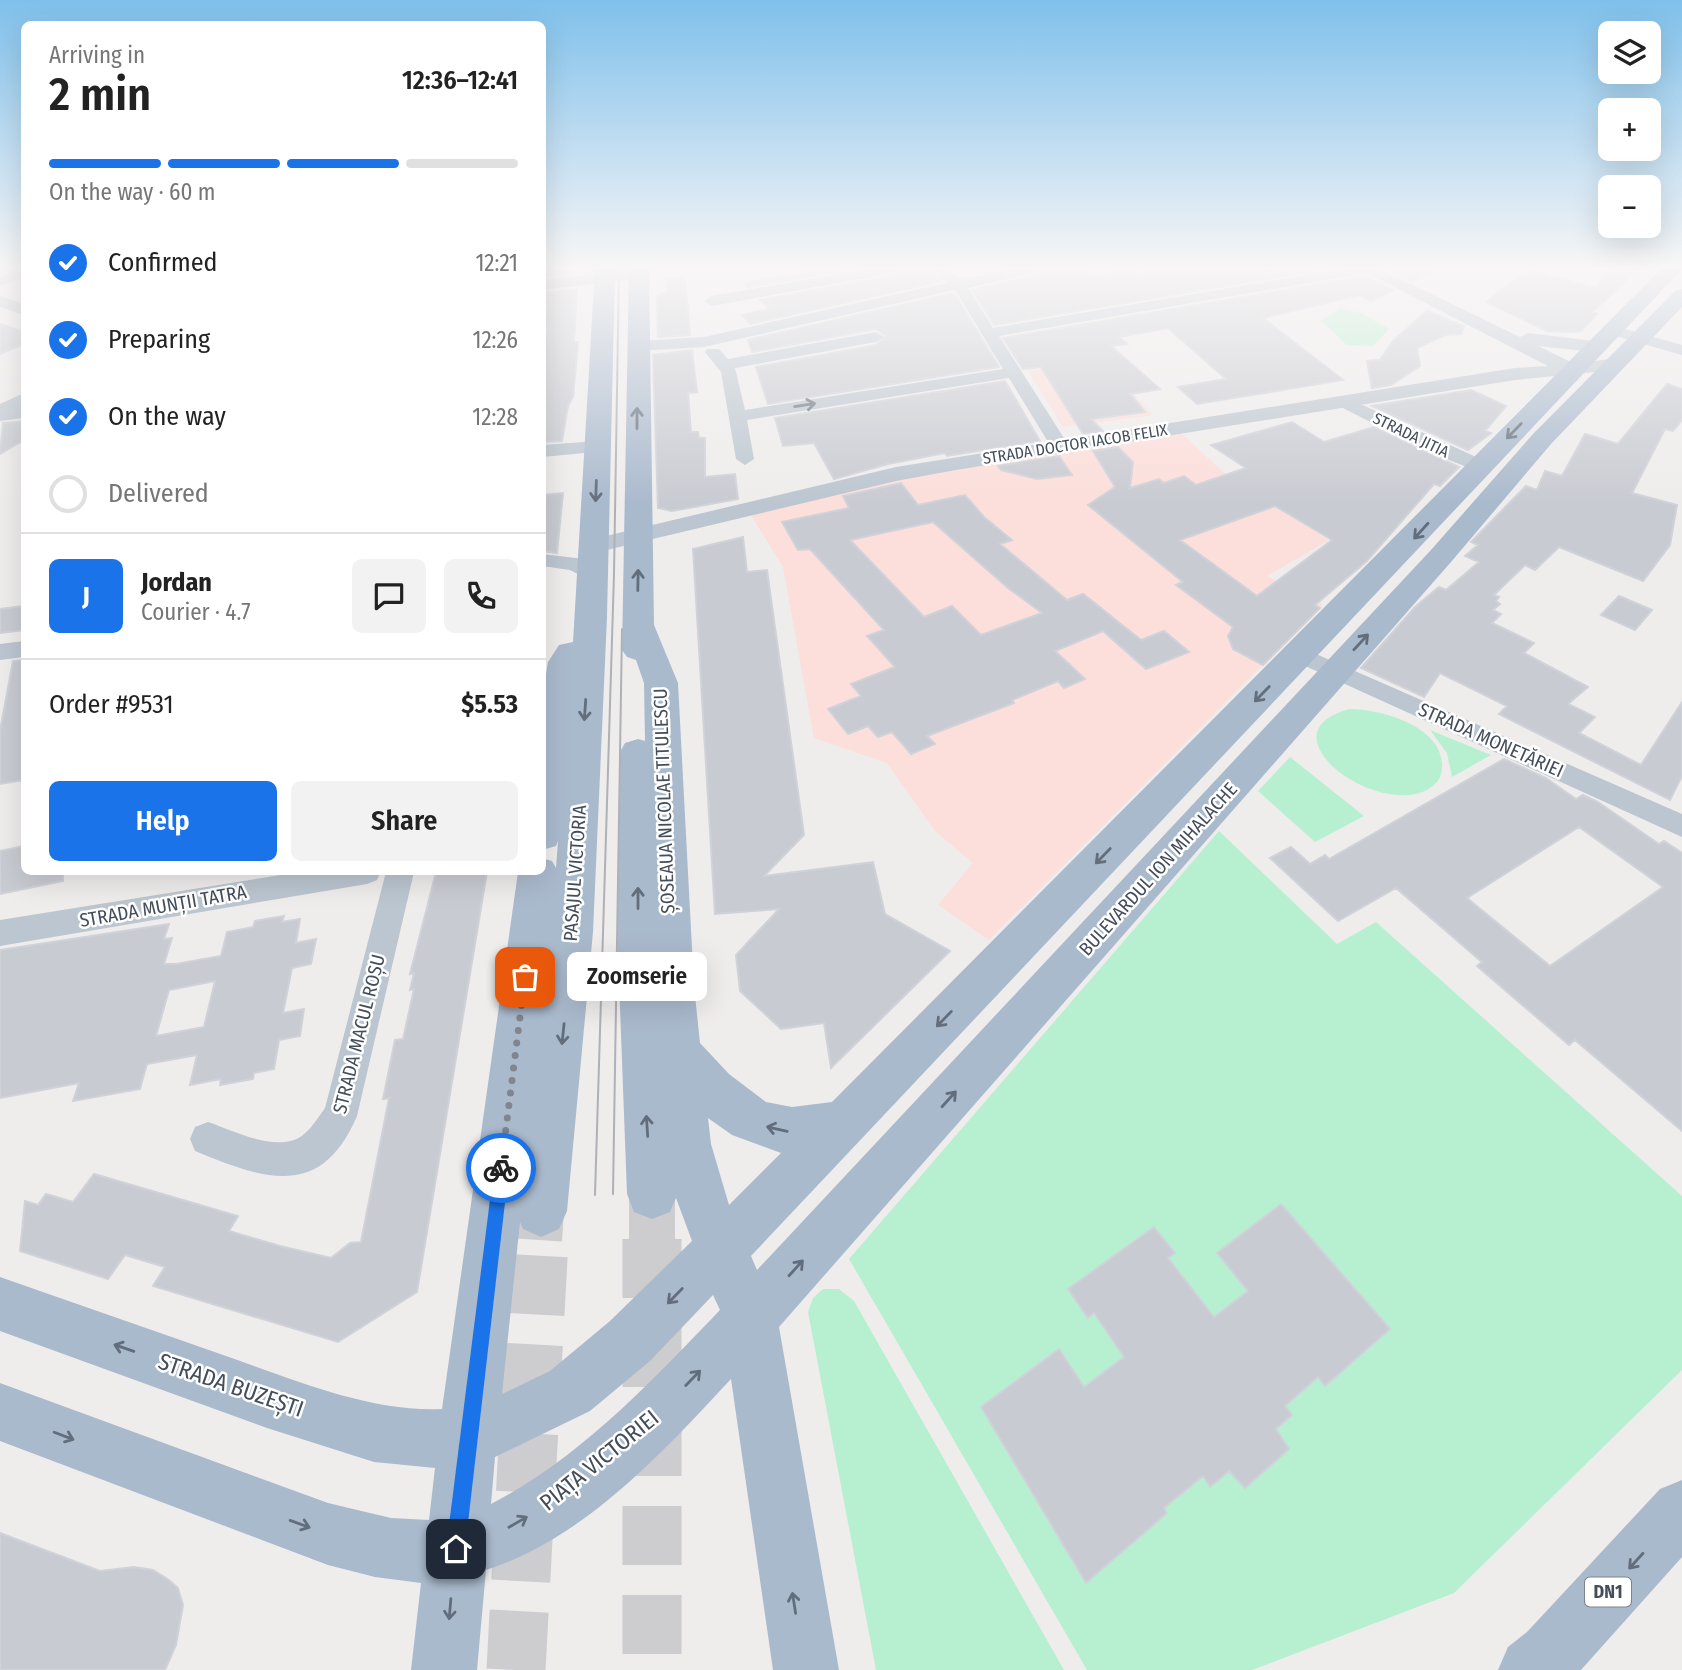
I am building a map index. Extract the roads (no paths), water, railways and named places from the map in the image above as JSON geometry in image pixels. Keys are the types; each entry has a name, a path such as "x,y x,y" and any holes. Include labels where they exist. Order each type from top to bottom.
{"main road":[{"path":"546,804 564,662 591,617 602,347"},
{"name":"ȘOSEAUA NICOLAE TITULESCU","path":"638,347 638,625 661,682 668,908 678,1051 692,1172 722,1247"},
{"name":"BULEVARDUL ION MIHALACHE","path":"750,1318 1317,663 1480,466 1572,365 1593,347"},
{"name":"BULEVARDUL ION MIHALACHE","path":"1572,365 1620,347"},
{"name":"BULEVARDUL ION MIHALACHE","path":"722,1247 844,1122 1317,663 1441,556 1562,417 1572,365"},
{"path":"1535,408 1562,417"},
{"name":"PASAJUL VICTORIA","path":"541,1211 568,982 591,617"},
{"path":"638,625 638,928 652,1194"},
{"path":"444,1670 468,1435 538,875"},
{"path":"678,1051 718,1097 747,1119 789,1132 822,1130 844,1122"},
{"path":"468,1435 517,1419 569,1391 630,1341 722,1247 750,1318 806,1670"},
{"name":"STRADA BUZEȘTI","path":"0,1304 254,1394 374,1433 417,1439 468,1435"},
{"name":"PIAȚA VICTORIEI","path":"456,1549 508,1528 583,1480 660,1413 750,1318"},
{"path":"0,1412 328,1534 401,1551 456,1549"},
{"name":"DN1","path":"1531,1670 1550,1655 1682,1511"}],"street":[{"path":"709,347 729,371 745,459"},
{"path":"724,365 822,347"},
{"path":"998,347 1060,446"},
{"path":"1533,347 1572,365"},
{"path":"1542,347 1572,365"},
{"name":"STRADA DOCTOR IACOB FELIX","path":"1515,374 1572,365"},
{"name":"STRADA DOCTOR IACOB FELIX","path":"593,561 639,536 896,474 1572,365"},
{"path":"738,416 1014,372"},
{"path":"1472,382 1511,391 1535,408"},
{"path":"0,415 21,401"},
{"name":"STRADA JITIA","path":"1343,401 1445,452 1480,466"},
{"path":"0,415 21,413"},
{"path":"546,451 598,447"},
{"path":"546,560 576,564 593,561"},
{"name":"STRADA MONETĂRIEI","path":"1317,663 1682,826"},
{"name":"STRADA MUNȚII TATRA","path":"0,933 349,875"},
{"name":"STRADA MACUL ROȘU","path":"208,1139 276,1162 297,1159 316,1148 340,1116 399,875"}],"tunnel":[{"path":"652,1194 652,1670"},
{"path":"539,1240 541,1211"},
{"path":"516,1670 539,1239"}],"tram line":[{"path":"595,1195 614,574 618,347"},
{"path":"613,1194 622,629"}],"place":[{"name":"Zoomserie","path":"525,977"}]}
